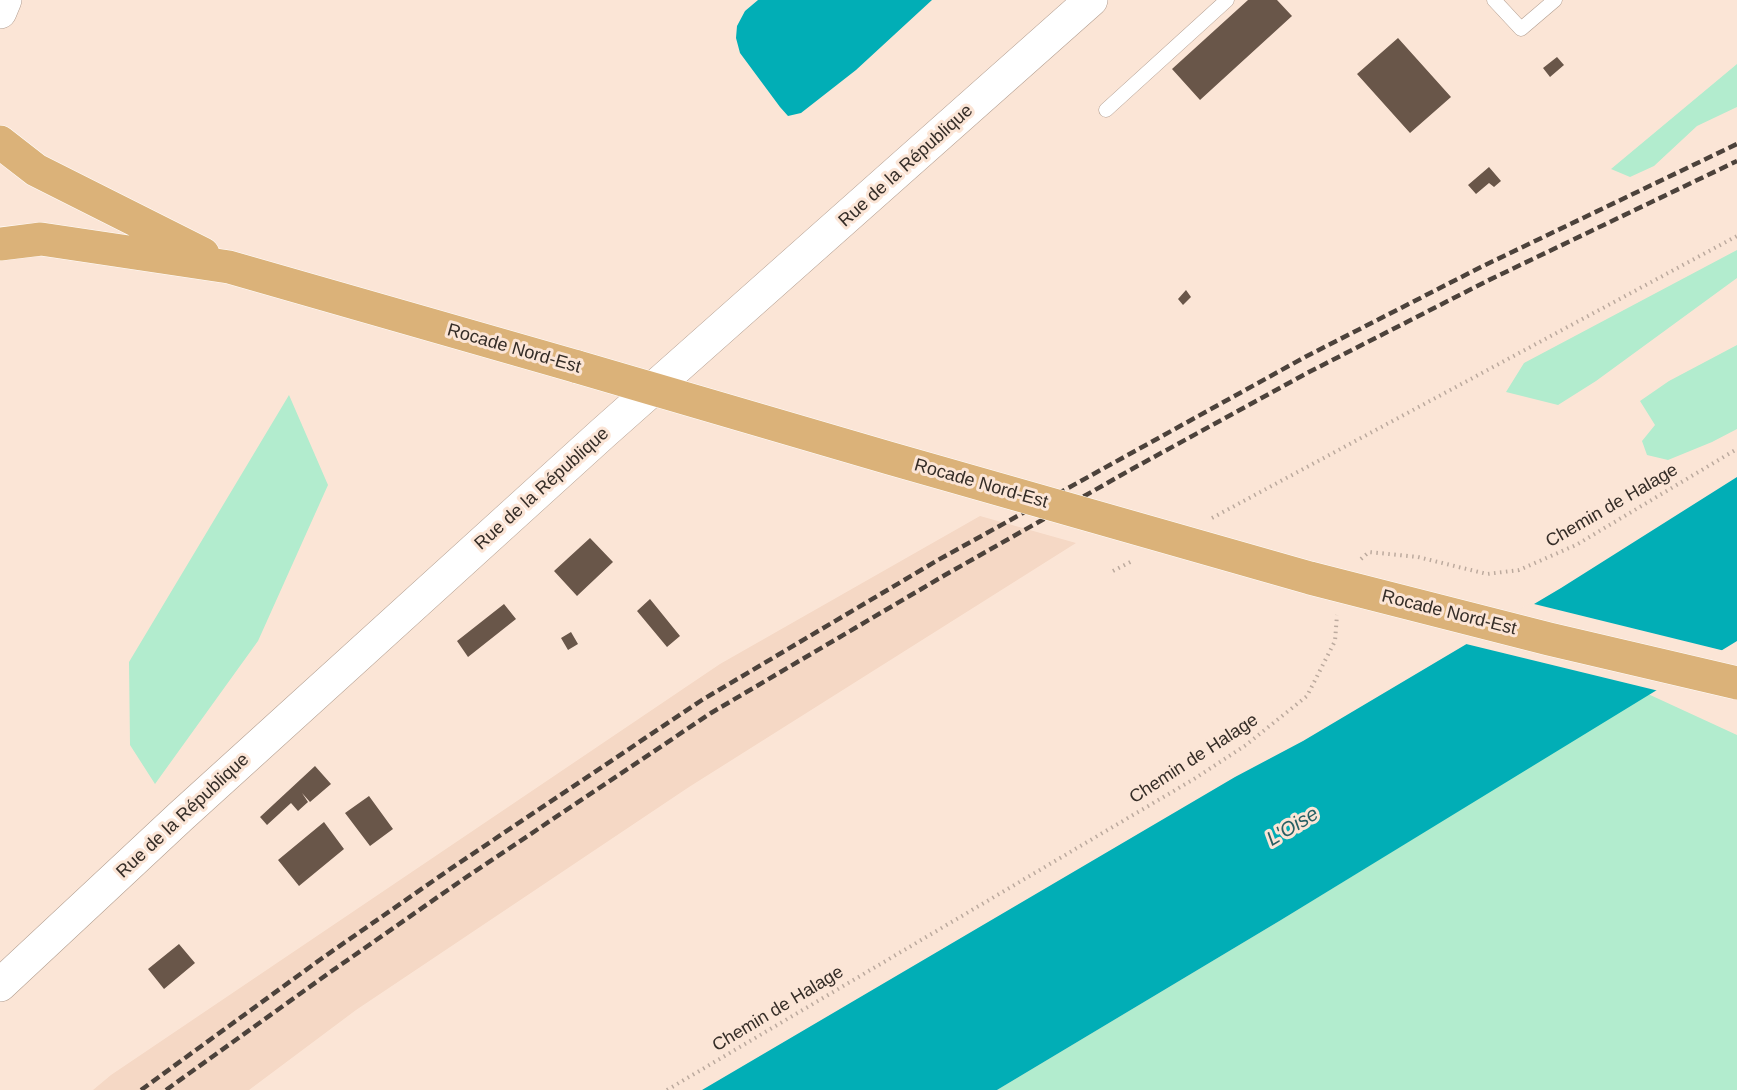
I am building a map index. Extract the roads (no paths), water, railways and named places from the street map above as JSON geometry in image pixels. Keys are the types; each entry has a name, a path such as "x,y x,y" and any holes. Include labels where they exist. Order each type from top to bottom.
{"main road":[{"path":"0,12 5,0"},
{"name":"Rue de la République","path":"0,985 175,822 602,434 1091,0"},
{"name":"Rocade Nord-Est","path":"0,142 36,170 229,267"},
{"name":"Rocade Nord-Est","path":"0,244 41,239 229,267 1311,578 1549,639 1737,683"}],"lane":[{"path":"1106,110 1227,0"},
{"path":"1494,0 1521,29 1555,0"}],"water":[{"path":"758,0 932,0 856,70 801,113 788,116 740,53 736,38 737,26 745,11"},
{"name":"L'Oise","path":"1737,477 1737,641 1281,920 997,1090 702,1090 1235,777 1303,741 1561,588"}],"railway":[{"path":"141,1090 321,959 456,865 702,700 938,560 1305,357 1481,267 1737,144"},
{"path":"166,1090 465,878 711,713 945,575 1309,372 1487,281 1737,161"}]}
